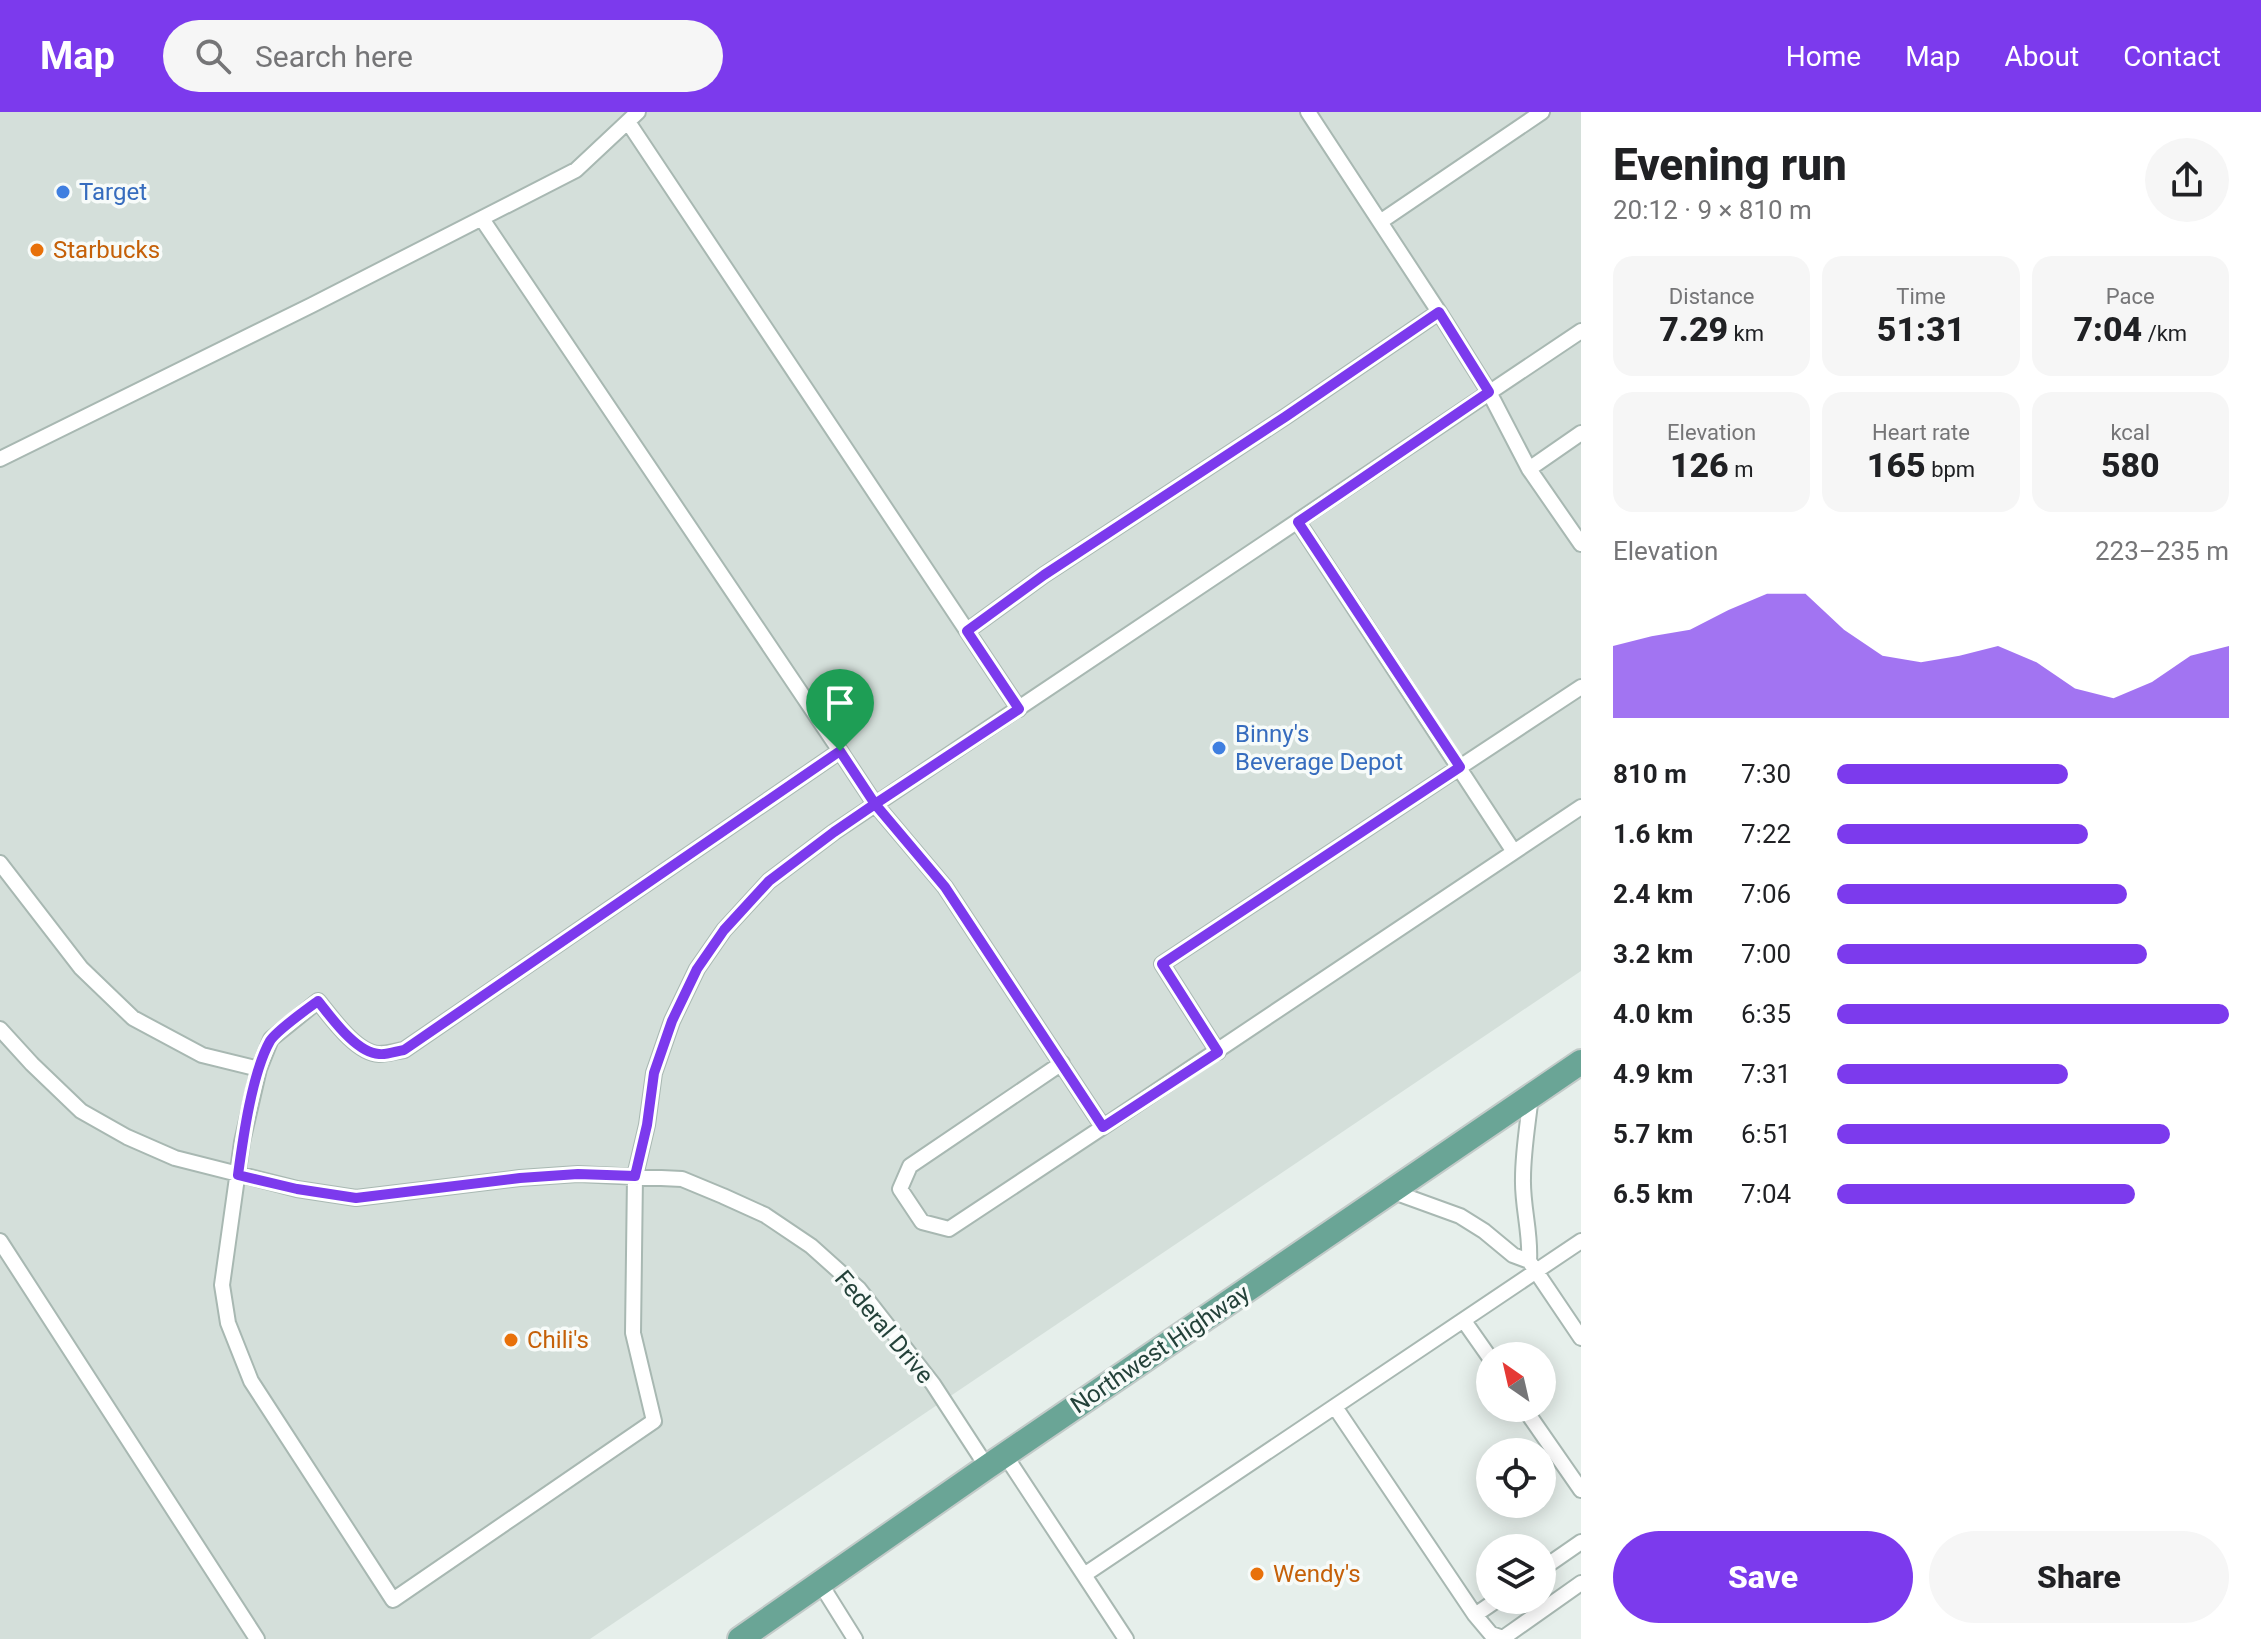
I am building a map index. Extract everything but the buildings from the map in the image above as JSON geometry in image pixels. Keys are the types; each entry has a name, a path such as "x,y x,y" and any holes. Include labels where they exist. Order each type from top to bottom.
{"main road":[{"name":"Northwest Highway","path":"744,1637 1581,1062"}],"lane":[{"path":"1308,112 1439,312 1489,392 1529,469 1581,544"},
{"path":"1380,222 1542,112"},
{"path":"0,459 576,170 633,117 1019,709"},
{"path":"482,219 875,804 945,887 1103,1127"},
{"path":"967,631 1044,575 1439,312"},
{"path":"840,751 404,1050 378,1054 362,1047 345,1033 318,1001 271,1039 259,1069 242,1142 222,1285 228,1323 251,1381 393,1600 654,1421 633,1333 635,1176 647,1125 654,1073 672,1021 697,969 724,930 769,881 875,804 1581,331"},
{"path":"1529,469 1581,433"},
{"path":"1298,522 1514,852"},
{"path":"1218,1052 1162,964 1581,687"},
{"path":"1062,1063 910,1166 900,1189 922,1222 949,1229 1581,807"},
{"path":"0,863 81,968 133,1018 202,1055 259,1069"},
{"name":"Federal Drive","path":"0,1029 81,1111 127,1137 175,1158 238,1175 297,1189 356,1198 578,1174 682,1179 765,1215 811,1246 859,1289 1084,1575 1126,1639"},
{"path":"1531,1095 1523,1177 1533,1266 1581,1338"},
{"path":"1391,1191 1460,1216 1533,1266"},
{"path":"0,1241 257,1639"},
{"path":"1084,1575 1464,1321 1533,1266 1581,1241"},
{"path":"1464,1321 1479,1342"},
{"path":"1335,1407 1475,1615 1491,1634 1503,1638 1581,1583"},
{"path":"1534,1422 1581,1490"},
{"path":"1556,1559 1581,1542"},
{"path":"820,1583 855,1639"}],"shaded area":[{"path":"0,112 1581,112 1581,971 590,1639 0,1639"}],"place":[{"name":"Target","path":"63,192"},
{"name":"Starbucks","path":"37,250"},
{"name":"Binny's Beverage Depot","path":"1219,748"},
{"name":"Chili's","path":"511,1340"},
{"name":"Wendy's","path":"1257,1574"}],"route":[{"path":"840,751 404,1050 378,1054 362,1047 345,1033 318,1001 271,1039 259,1069 242,1142 238,1175 297,1189 356,1198 520,1178 578,1174 635,1176 647,1125 654,1073 672,1021 697,969 724,930 769,881 875,804 945,887 1103,1127 1218,1052 1162,964 1460,767 1298,522 1489,392 1439,312 1044,575 967,631 1019,709 875,804 840,751"}]}
